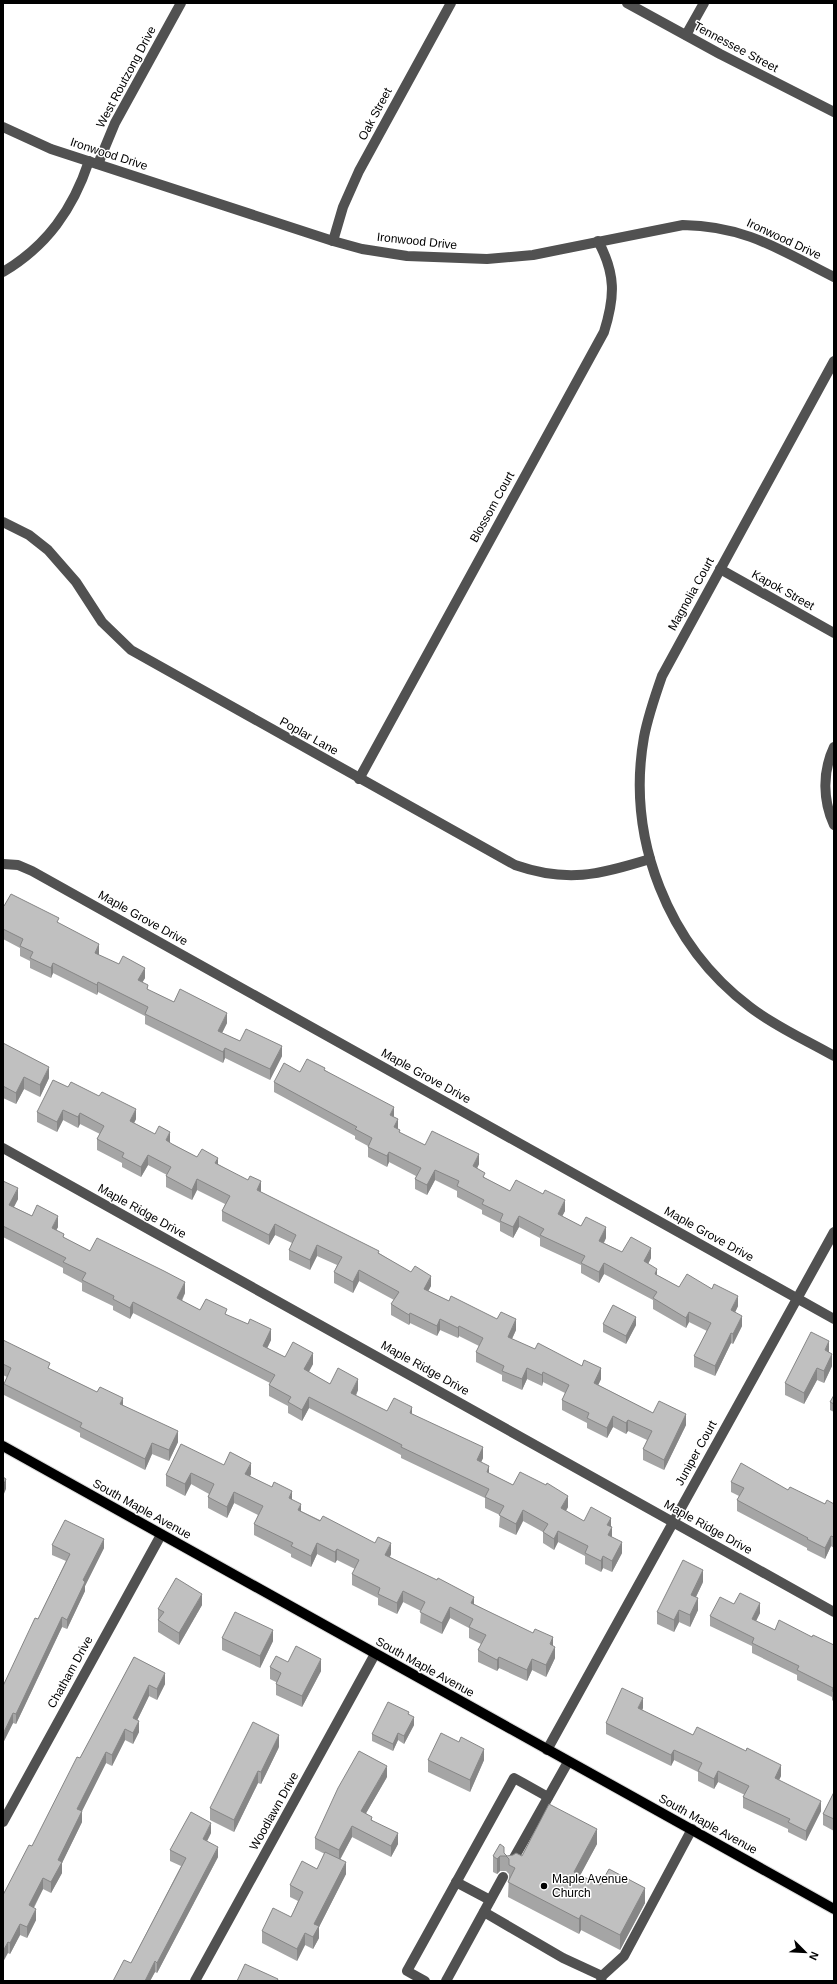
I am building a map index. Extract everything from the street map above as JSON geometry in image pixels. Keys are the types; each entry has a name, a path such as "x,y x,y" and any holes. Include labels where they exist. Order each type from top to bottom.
{"main road":[{"name":"South Maple Avenue","path":"3,1446 834,1909"}],"street":[{"name":"West Routzong Drive","path":"3,272 35,249 54,229 70,206 181,3"},
{"name":"Oak Street","path":"333,241 343,207 359,171 451,3"},
{"name":"Tennessee Street","path":"627,3 834,112"},
{"path":"686,35 704,3"},
{"name":"Ironwood Drive","path":"3,126 51,149 333,241 362,249 407,256 487,259 533,255 683,225 725,228 762,240 834,277"},
{"name":"Blossom Court","path":"359,779 604,332 611,310 612,286 608,263 598,241"},
{"name":"Magnolia Court","path":"834,361 668,664 652,704 644,737 641,766 641,804 650,860 655,877 669,910 687,941 709,969 730,990 767,1019 834,1056"},
{"name":"Poplar Lane","path":"3,522 29,535 48,550 76,582 102,622 131,650 514,865 532,871 561,876 588,876 650,860"},
{"name":"Kapok Street","path":"720,569 834,633"},
{"path":"834,748 826,769 825,783 827,804 834,825"},
{"name":"Maple Grove Drive","path":"3,864 18,865 32,871 834,1319"},
{"name":"Maple Ridge Drive","path":"3,1148 834,1612"},
{"name":"Juniper Court","path":"547,1750 834,1232"},
{"name":"Chatham Drive","path":"3,1822 161,1535"},
{"name":"Woodlawn Drive","path":"195,1981 375,1654"},
{"path":"510,1865 568,1762"},
{"path":"425,1981 407,1971 514,1778 548,1798"},
{"path":"484,1912 601,1979 624,1956 692,1829"},
{"path":"446,1981 503,1877"},
{"path":"456,1882 490,1900"}],"building":[{"path":"11,894 59,918 57,922 99,944 95,953 119,964 123,956 145,968 138,980 148,985 147,989 174,1002 180,989 227,1013 218,1031 240,1041 246,1029 282,1046 270,1069 225,1048 223,1052 145,1014 148,1007 98,982 97,985 53,963 51,968 30,958 33,952 20,946 23,939 3,929 3,905 4,906"},
{"path":"3,1043 49,1067 40,1085 24,1077 16,1093 3,1086"},
{"path":"307,1059 325,1068 324,1070 394,1107 390,1115 398,1119 394,1127 400,1130 399,1132 425,1145 432,1131 479,1154 473,1166 485,1173 483,1177 510,1191 516,1180 543,1194 545,1190 565,1200 558,1214 581,1226 586,1217 606,1227 599,1241 622,1252 631,1237 651,1248 644,1261 657,1269 655,1274 679,1287 687,1274 712,1289 714,1284 738,1296 731,1310 742,1316 733,1334 731,1333 715,1366 694,1356 711,1323 689,1312 686,1318 653,1298 657,1292 604,1263 599,1272 581,1263 585,1256 540,1235 544,1229 519,1216 513,1227 500,1221 503,1214 482,1204 484,1200 457,1186 459,1181 435,1170 427,1185 415,1179 421,1168 389,1152 387,1156 368,1147 372,1138 355,1129 357,1127 274,1082 284,1063 300,1072"},
{"path":"53,1080 68,1087 71,1082 99,1096 102,1092 136,1109 130,1121 155,1134 159,1126 170,1132 166,1140 172,1144 197,1157 202,1149 218,1158 215,1163 248,1180 250,1176 261,1181 257,1190 379,1251 378,1253 411,1272 415,1266 431,1276 424,1289 449,1301 451,1296 497,1319 501,1312 516,1319 508,1337 535,1349 538,1343 582,1366 584,1360 601,1368 594,1383 653,1413 659,1401 686,1414 664,1460 643,1449 652,1431 628,1420 626,1423 613,1416 607,1428 587,1418 589,1413 562,1400 569,1385 543,1372 542,1375 527,1368 522,1379 502,1371 504,1366 476,1352 483,1338 459,1326 458,1328 440,1319 437,1326 410,1313 409,1315 391,1304 399,1292 359,1270 353,1282 334,1272 342,1257 317,1245 310,1260 289,1250 296,1235 275,1224 269,1235 222,1211 230,1196 197,1179 192,1190 166,1176 171,1167 148,1155 141,1167 122,1157 124,1153 97,1139 104,1126 80,1113 78,1117 63,1110 57,1122 37,1112"},
{"path":"3,1181 18,1188 9,1205 32,1216 37,1205 58,1216 52,1228 64,1234 63,1237 90,1251 97,1238 164,1271 185,1282 177,1298 200,1310 206,1299 227,1309 225,1314 248,1324 250,1319 271,1329 263,1346 285,1357 293,1342 313,1353 304,1369 330,1384 338,1368 358,1379 351,1393 387,1411 394,1398 412,1407 410,1413 483,1447 477,1460 489,1466 487,1472 513,1485 520,1472 546,1485 547,1483 568,1496 561,1508 584,1521 591,1507 611,1518 607,1525 612,1527 608,1535 622,1542 612,1561 603,1556 601,1561 585,1553 588,1546 558,1531 554,1539 543,1532 548,1524 523,1510 516,1524 499,1515 504,1506 485,1497 489,1489 401,1447 402,1445 309,1397 302,1410 288,1402 291,1397 269,1385 275,1375 133,1302 130,1308 113,1299 114,1296 82,1280 86,1273 63,1262 66,1258 3,1226"},
{"path":"613,1305 636,1317 626,1336 603,1324"},
{"path":"811,1332 829,1341 825,1350 832,1354 824,1371 817,1368 804,1393 785,1383"},
{"path":"3,1340 50,1363 48,1368 97,1392 100,1387 123,1398 120,1404 178,1431 169,1450 152,1443 145,1459 80,1427 82,1423 4,1384 11,1368 3,1364"},
{"path":"834,1395 834,1404 830,1402"},
{"path":"181,1444 224,1465 230,1452 251,1463 245,1474 272,1487 274,1482 292,1491 289,1498 301,1504 298,1510 320,1521 323,1516 375,1543 378,1537 391,1543 385,1555 437,1580 438,1578 474,1597 471,1603 533,1633 535,1629 553,1637 550,1644 555,1647 546,1665 532,1659 527,1670 499,1657 497,1660 478,1650 486,1635 469,1627 473,1619 450,1607 442,1623 420,1612 425,1602 403,1591 397,1603 378,1594 380,1588 352,1574 359,1560 337,1549 335,1552 317,1543 311,1556 291,1546 293,1543 254,1524 263,1506 234,1492 227,1507 208,1497 214,1484 191,1473 185,1484 166,1475"},
{"path":"741,1463 788,1490 790,1487 825,1504 827,1500 834,1504 834,1537 831,1536 825,1548 737,1500 744,1488 731,1482"},
{"path":"3,1477 6,1479 3,1486"},
{"path":"65,1520 104,1539 83,1580 85,1582 67,1620 62,1617 16,1714 13,1713 3,1734 3,1686 35,1618 38,1619 70,1554 52,1545"},
{"path":"683,1560 703,1570 691,1595 698,1598 690,1615 679,1610 674,1620 657,1612"},
{"path":"176,1578 202,1594 179,1633 158,1620 164,1612 158,1609"},
{"path":"740,1593 760,1603 752,1619 775,1630 779,1620 812,1637 813,1635 834,1645 834,1692 832,1691 833,1688 797,1670 799,1666 752,1643 754,1638 710,1616 720,1597 734,1604"},
{"path":"235,1612 273,1630 260,1656 222,1638"},
{"path":"296,1646 321,1659 302,1696 276,1684 281,1673 270,1667 276,1656 288,1662"},
{"path":"134,1657 165,1673 157,1689 149,1685 133,1718 139,1721 133,1733 125,1729 112,1755 106,1752 77,1809 82,1811 58,1860 62,1862 51,1882 43,1878 29,1905 36,1909 27,1927 20,1924 10,1943 8,1942 3,1951 3,1895 29,1845 32,1846 77,1757 80,1758"},
{"path":"622,1688 643,1698 638,1708 693,1735 697,1727 746,1751 747,1748 781,1765 775,1778 821,1801 806,1831 788,1822 790,1819 743,1797 749,1786 718,1771 714,1779 698,1771 702,1763 674,1750 671,1755 606,1723"},
{"path":"388,1702 409,1712 408,1714 414,1717 404,1736 398,1733 393,1744 372,1734"},
{"path":"253,1722 279,1735 261,1772 258,1771 234,1820 210,1808"},
{"path":"441,1733 459,1742 461,1737 484,1749 470,1780 428,1760"},
{"path":"359,1751 387,1766 361,1811 372,1817 371,1820 398,1833 391,1846 352,1826 339,1850 315,1838 338,1788"},
{"path":"834,1792 834,1819 823,1814"},
{"name":"Maple Avenue Church","path":"549,1804 597,1829 574,1872 600,1885 609,1869 645,1888 620,1935 581,1915 579,1919 508,1882 515,1868 509,1865 509,1859 506,1856 500,1856 497,1859 493,1856 500,1844 504,1847 504,1853 507,1856 516,1853 522,1856"},
{"path":"191,1812 211,1823 203,1839 218,1847 157,1963 155,1961 145,1981 113,1981 124,1960 131,1963 186,1858 170,1850"},
{"path":"325,1852 346,1862 314,1924 319,1926 313,1937 305,1933 297,1949 262,1931 273,1908 291,1917 303,1892 290,1885 302,1861 317,1869"},
{"path":"245,1964 278,1979 277,1981 237,1981"}],"place":[{"name":"Maple Avenue Church","path":"544,1886"}]}
